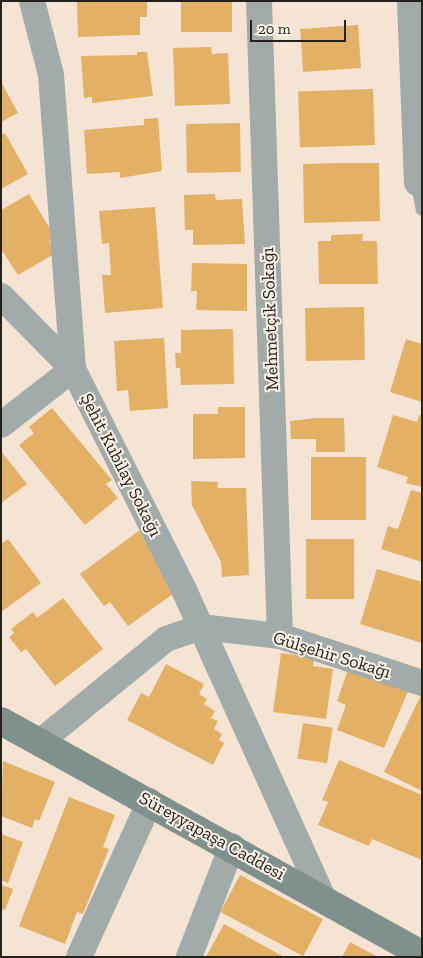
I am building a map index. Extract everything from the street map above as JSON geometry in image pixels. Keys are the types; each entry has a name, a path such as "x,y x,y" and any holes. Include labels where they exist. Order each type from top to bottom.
{"street":[{"name":"Şehit Kubilay Sokağı","path":"32,1 51,75 73,369 201,627 323,898"},
{"name":"Mehmetçik Sokağı","path":"259,1 280,636"},
{"path":"410,1 417,183"},
{"path":"1,296 73,369 1,425"},
{"name":"Gülşehir Sokağı","path":"41,740 166,639 201,627 280,636 422,683"},
{"name":"Süreyyapaşa Caddesi","path":"1,722 41,740 422,954"},
{"path":"79,957 150,801"},
{"path":"189,957 232,846"}],"lane":[{"path":"417,183 422,210"}],"building":[{"path":"77,1 147,1 147,17 140,17 140,35 78,37"},
{"path":"181,1 232,1 232,32 181,32"},
{"path":"358,25 361,68 303,72 300,29"},
{"path":"211,47 212,54 228,53 230,104 175,106 173,48"},
{"path":"137,52 147,52 153,96 92,103 92,97 84,98 81,56 137,55"},
{"path":"1,82 18,113 1,122"},
{"path":"373,89 375,145 300,148 298,92"},
{"path":"158,118 162,171 120,178 120,172 87,174 84,130 144,125 144,119"},
{"path":"240,123 241,172 187,173 186,124"},
{"path":"5,133 28,174 1,189 1,135"},
{"path":"379,163 380,221 304,223 303,164"},
{"path":"29,194 55,237 49,241 56,253 18,275 1,249 1,210"},
{"path":"215,194 216,200 242,199 245,244 193,245 193,230 185,230 184,195"},
{"path":"155,207 163,308 105,313 102,275 111,275 109,243 102,244 99,211"},
{"path":"363,234 362,241 377,241 378,284 319,284 318,241 331,241 331,235"},
{"path":"192,263 247,264 247,311 196,310 197,291 191,291"},
{"path":"364,307 365,360 306,361 305,308"},
{"path":"233,329 234,384 181,385 180,368 176,368 175,353 181,353 181,330"},
{"path":"164,338 168,408 130,411 128,390 117,391 114,341"},
{"path":"406,339 422,344 422,402 390,392"},
{"path":"218,407 245,407 245,458 193,459 193,414 218,414"},
{"path":"52,408 112,480 106,484 118,498 85,525 19,445 34,433 29,427"},
{"path":"393,415 417,422 419,415 422,416 422,487 406,483 408,477 377,467"},
{"path":"316,418 344,418 345,452 316,452 316,439 291,439 290,421"},
{"path":"1,451 27,484 1,503"},
{"path":"311,457 366,457 366,520 311,520"},
{"path":"191,481 218,482 218,488 246,488 249,575 222,577 221,562 192,505"},
{"path":"411,490 422,493 422,562 381,549 388,526 398,529"},
{"path":"140,530 177,591 128,626 110,602 104,606 80,574"},
{"path":"8,539 41,583 1,612 1,544"},
{"path":"306,539 354,539 354,599 306,599"},
{"path":"377,569 422,582 422,643 360,624"},
{"path":"63,598 103,649 55,686 26,649 21,652 9,637 14,633 11,629 33,612 37,618"},
{"path":"281,653 314,658 313,666 333,669 326,719 273,712"},
{"path":"166,664 204,684 199,694 207,699 204,704 215,711 211,718 218,721 214,729 222,734 219,740 224,743 213,765 127,720 141,693 149,697"},
{"path":"350,664 409,689 384,748 337,730 346,705 337,701"},
{"path":"422,693 422,791 384,772"},
{"path":"303,723 333,728 327,763 297,759"},
{"path":"339,760 422,795 422,860 372,839 369,846 318,825 328,802 322,800"},
{"path":"3,761 55,782 39,821 35,819 32,828 1,816"},
{"path":"69,797 115,815 103,847 109,849 83,914 77,912 65,944 19,926"},
{"path":"1,834 23,842 8,883 1,880"},
{"path":"240,875 323,919 303,956 220,912"},
{"path":"1,885 13,889 5,910 1,909"},
{"path":"224,924 284,957 206,957"},
{"path":"350,942 378,957 342,957"}]}
